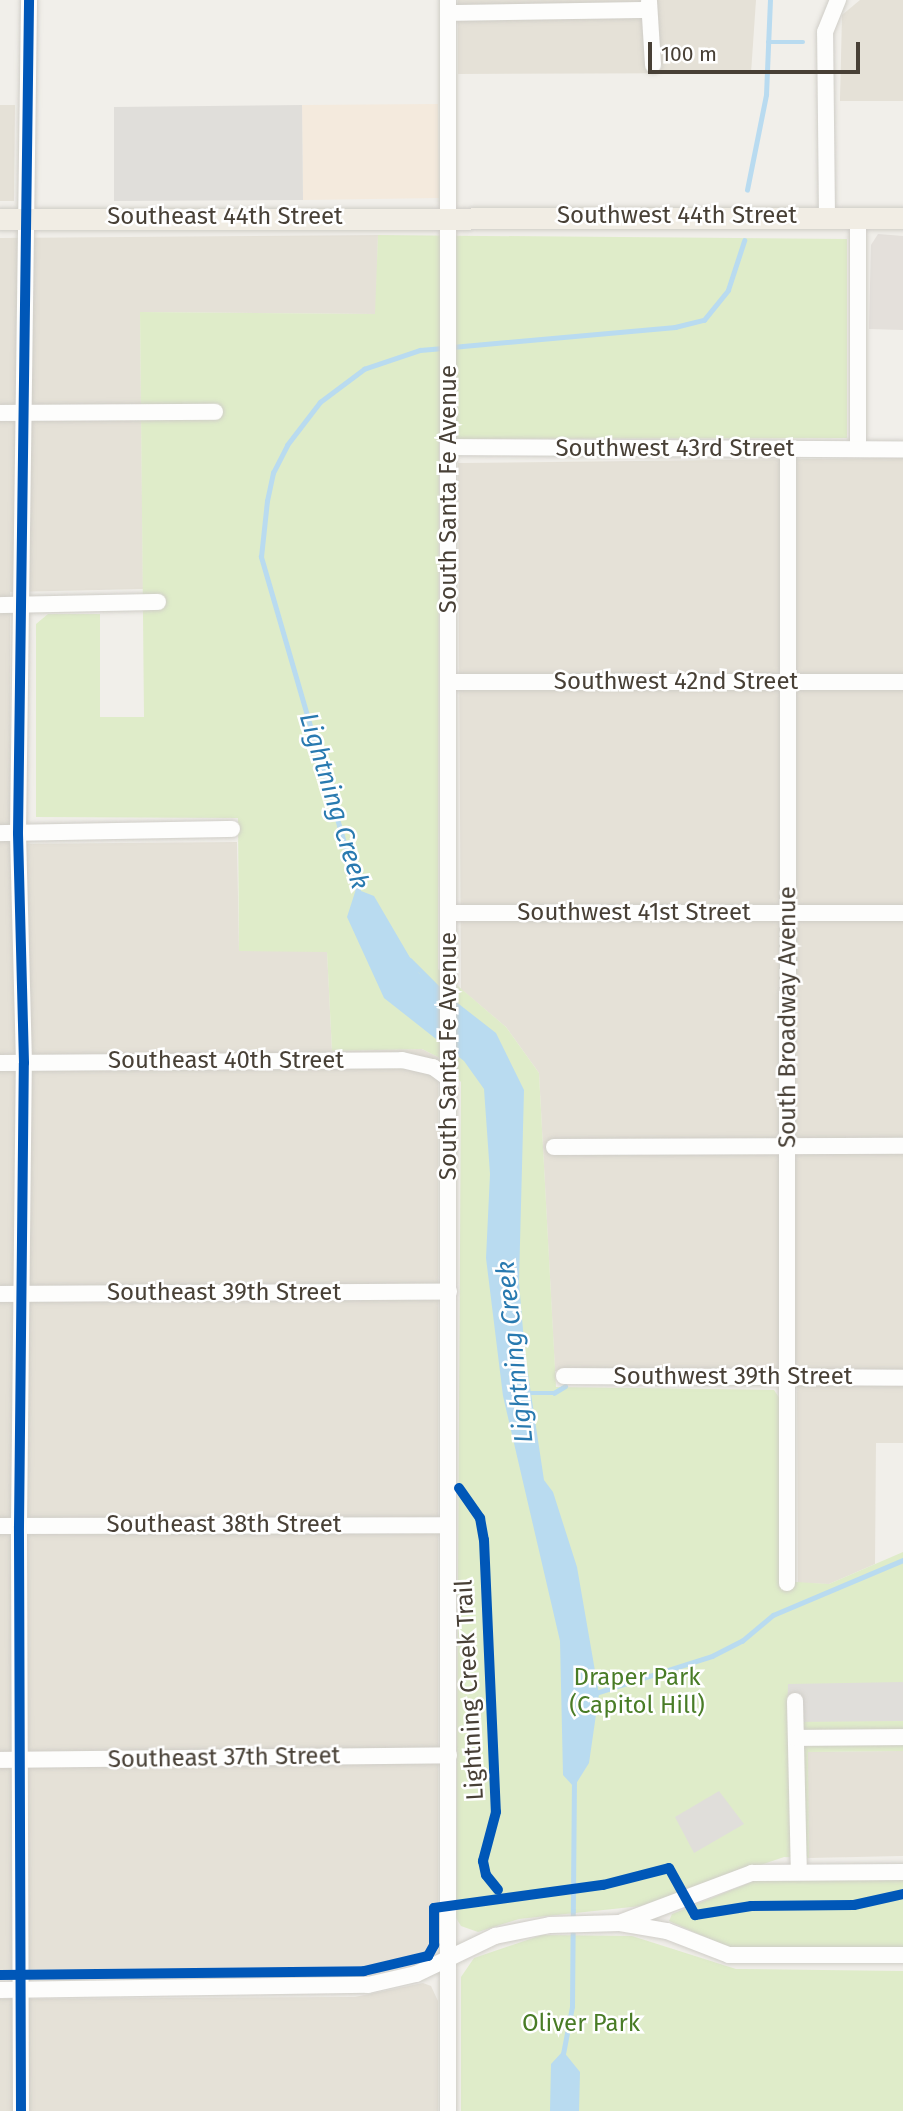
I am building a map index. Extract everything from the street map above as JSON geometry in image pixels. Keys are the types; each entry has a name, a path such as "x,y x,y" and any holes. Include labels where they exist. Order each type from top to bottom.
{"main road":[{"name":"Southeast 44th Street","path":"0,219 450,216"},
{"name":"Southwest 44th Street","path":"450,216 903,218"}],"street":[{"path":"21,2111 19,1525 24,1063 18,833 24,604 20,413 29,0"},
{"path":"827,217 825,32 838,0"},
{"path":"449,7 649,5 653,65"},
{"name":"South Santa Fe Avenue","path":"448,2111 449,7"},
{"path":"858,218 858,449"},
{"path":"0,413 215,412"},
{"name":"Southwest 43rd Street","path":"448,447 903,449"},
{"name":"South Broadway Avenue","path":"787,1583 788,450"},
{"path":"0,605 158,602"},
{"name":"Southwest 42nd Street","path":"449,682 903,682"},
{"path":"0,833 232,830"},
{"name":"Southwest 41st Street","path":"449,913 903,913"},
{"name":"Southeast 40th Street","path":"0,1063 402,1060 433,1067 448,1078"},
{"path":"554,1147 903,1146"},
{"name":"Southeast 39th Street","path":"0,1294 449,1292"},
{"name":"Southwest 39th Street","path":"564,1376 903,1378"},
{"name":"Southeast 38th Street","path":"0,1526 448,1525"},
{"path":"795,1702 799,1872"},
{"path":"796,1738 903,1737"},
{"name":"Southeast 37th Street","path":"0,1760 449,1755"},
{"path":"620,1923 752,1873 903,1872"},
{"path":"0,1990 346,1987 401,1979 448,1961 495,1936 550,1924 620,1923 667,1931 729,1955 903,1955"}],"shaded area":[{"path":"458,0 756,0 751,73 458,74"},
{"path":"860,0 903,0 903,101 840,101 842,15"},
{"path":"438,104 439,198 303,200 302,105"},
{"path":"0,105 15,105 14,201 0,201"},
{"path":"302,105 303,200 114,201 114,107"},
{"path":"878,234 903,236 903,330 869,329 871,245"},
{"path":"378,235 376,314 140,312 143,589 10,592 10,844 237,842 239,951 327,951 332,1051 422,1049 438,1057 438,1903 431,1904 431,1945 426,1954 375,1966 0,1970 0,238"},
{"path":"903,458 903,1443 876,1443 875,1564 829,1584 798,1583 797,1369 555,1371 539,1073 506,1027 461,989 458,463"},
{"path":"903,1682 903,1721 787,1722 788,1684"},
{"path":"903,1751 903,1856 809,1858 807,1752"},
{"path":"719,1791 744,1824 694,1853 675,1817"},
{"path":"423,1983 431,1986 438,2001 438,2111 0,2111 0,1999 355,1997"}],"green space":[{"name":"Draper Park (Capitol Hill)","path":"378,235 847,239 847,438 439,439 438,969 506,1027 539,1073 556,1387 774,1390 780,1399 779,1581 829,1584 903,1552 903,1751 808,1752 809,1858 784,1857 641,1906 519,1919 478,1932 461,1926 456,1918 461,1082 438,1057 422,1049 332,1051 327,952 239,951 238,818 36,817 36,624 48,614 100,614 100,717 144,717 140,312 375,314"},
{"path":"903,1879 903,1948 728,1947 669,1921 672,1914 754,1881"},
{"name":"Oliver Park","path":"542,1935 632,1936 736,1969 903,1971 903,2111 461,2111 461,1977 474,1958"}],"water":[{"path":"356,889 374,896 419,973 496,1033 524,1090 519,1282 525,1354 544,1480 553,1492 577,1567 599,1694 589,1763 574,1787 563,1775 560,1641 503,1396 486,1258 490,1174 484,1089 464,1061 384,998 347,917"},
{"path":"563,2051 580,2072 579,2111 550,2111 551,2064"}],"waterway":[{"name":"Lightning Creek","path":"747,190 766,95 770,0"},
{"path":"768,42 803,42"},
{"name":"Lightning Creek","path":"452,347 675,327 704,320 728,290 744,241"},
{"name":"Lightning Creek","path":"358,891 261,557 267,501 273,473 287,445 320,402 364,369 420,350 443,348"},
{"name":"Lightning Creek","path":"410,960 441,991"},
{"path":"527,1393 554,1393 565,1386"},
{"path":"593,1694 712,1656 742,1641 773,1615 903,1560"},
{"name":"Lightning Creek","path":"563,2054 572,2007 574,1781"}],"cycle path":[{"path":"21,2111 19,1526 24,1063 18,833 29,0"},
{"name":"Lightning Creek Trail","path":"459,1488 480,1518 484,1540 496,1812 483,1861 486,1875 498,1890"},
{"path":"0,1975 364,1971 428,1956 434,1945 434,1908 603,1885 669,1868 695,1915 751,1906 854,1905 903,1894"}]}
